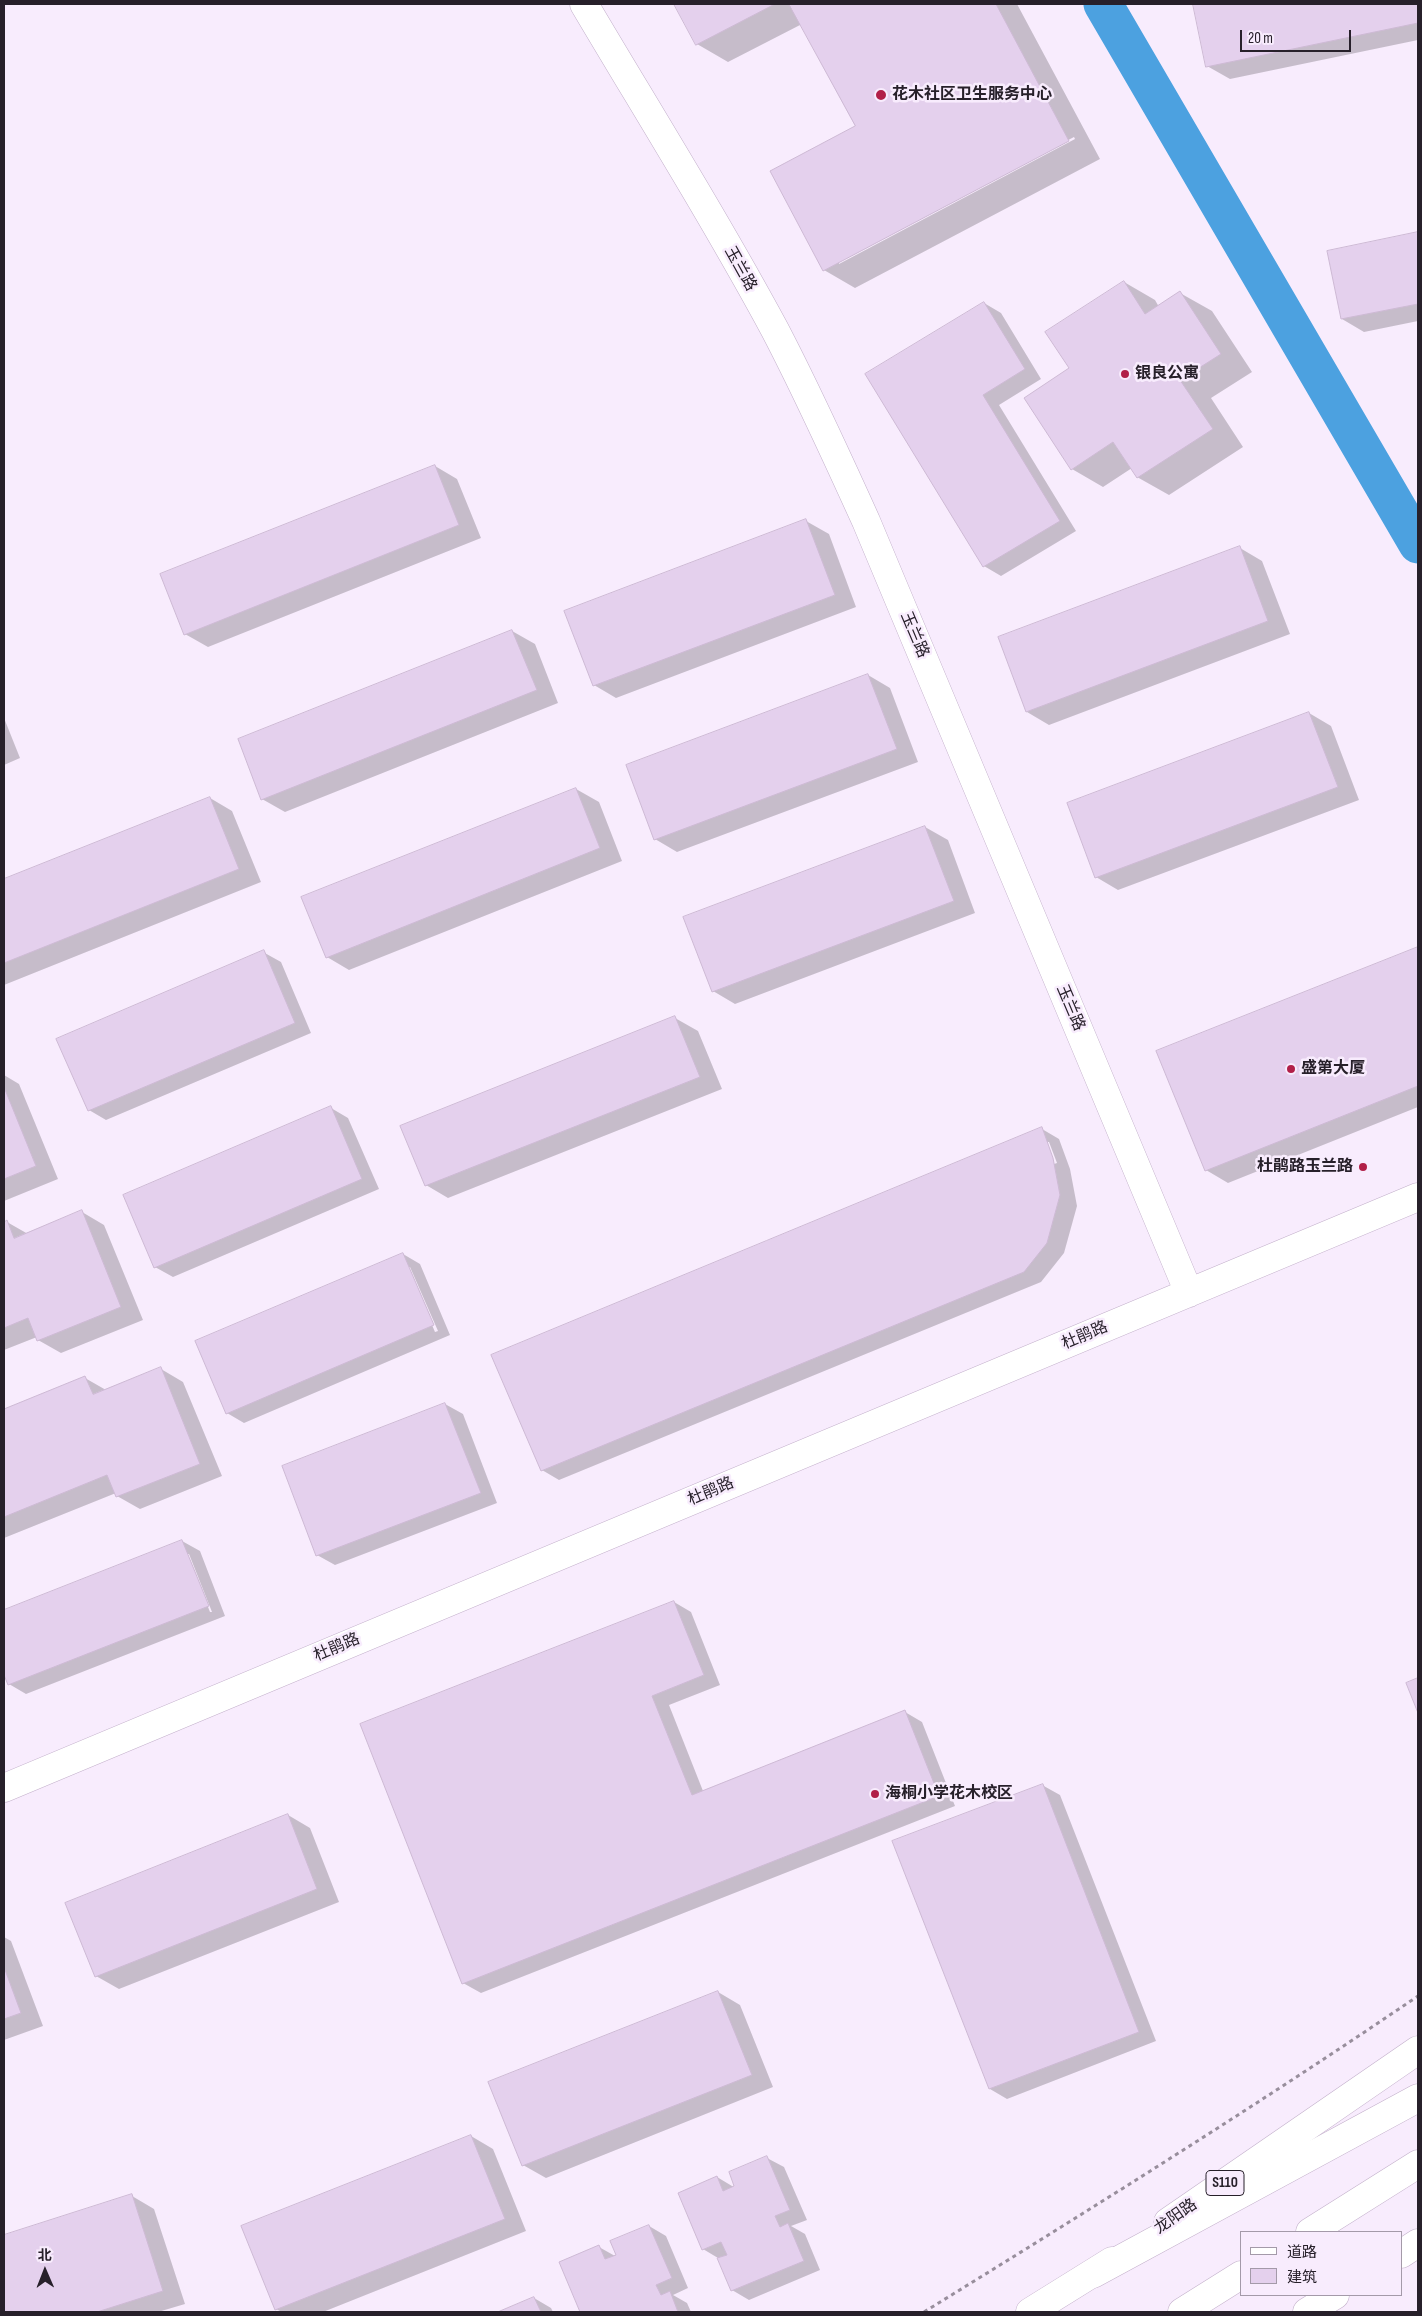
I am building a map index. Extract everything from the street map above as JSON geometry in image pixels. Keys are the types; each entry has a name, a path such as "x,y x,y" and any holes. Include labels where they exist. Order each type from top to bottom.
{"main road":[{"name":"玉兰路","path":"584,4 723,238 775,331 820,420 881,557 1189,1293"},
{"name":"杜鹃路","path":"4,1788 1418,1197"},
{"name":"龙阳路","path":"1030,2312 1093,2274 1418,2050"},
{"path":"1093,2274 1418,2098"},
{"path":"1312,2231 1418,2164"},
{"path":"1402,2253 1418,2243"},
{"path":"1182,2312 1240,2276"},
{"path":"1308,2312 1333,2296"}],"path":[{"path":"924,2312 1165,2163 1296,2079 1418,1996"}],"building":[{"path":"674,4 775,4 696,45"},
{"path":"789,4 996,4 1069,141 823,271 770,171 855,126"},
{"path":"1193,4 1418,4 1418,23 1206,67"},
{"path":"1418,232 1418,304 1341,319 1327,251"},
{"name":"银良公寓","path":"1124,281 1145,314 1180,291 1221,354 1180,380 1213,429 1137,478 1113,442 1071,470 1024,398 1069,368 1045,332"},
{"path":"984,302 1025,369 983,395 1060,521 983,567 865,374"},
{"path":"435,465 459,525 184,635 160,574"},
{"path":"806,519 835,595 593,686 564,611"},
{"path":"1240,546 1268,621 1026,712 998,637"},
{"path":"512,630 537,690 261,800 238,739"},
{"path":"868,674 897,749 654,840 626,765"},
{"path":"1309,712 1338,787 1095,878 1067,803"},
{"path":"576,788 600,848 326,958 301,897"},
{"path":"210,797 239,869 4,963 4,879"},
{"path":"925,826 954,901 712,992 683,917"},
{"name":"盛第大厦","path":"1418,947 1418,1086 1205,1171 1156,1051"},
{"path":"264,950 295,1023 88,1111 56,1039"},
{"path":"675,1016 700,1077 425,1186 400,1126"},
{"path":"4,1087 36,1166 4,1179"},
{"path":"331,1106 362,1179 154,1268 123,1195"},
{"path":"1042,1127 1053,1158 1060,1195 1047,1243 1024,1272 541,1471 491,1355"},
{"path":"82,1210 121,1307 37,1341 28,1318 4,1328 4,1222 7,1220 14,1238"},
{"path":"403,1253 434,1325 226,1414 195,1341"},
{"path":"161,1367 200,1464 116,1497 107,1475 4,1517 4,1409 85,1376 93,1394"},
{"path":"445,1403 481,1493 316,1556 282,1466"},
{"path":"182,1540 209,1606 8,1685 4,1675 4,1610"},
{"path":"674,1601 704,1675 652,1696 692,1795 905,1710 939,1796 462,1984 360,1724"},
{"path":"1418,1678 1418,1713 1406,1683"},
{"path":"1043,1784 1139,2032 989,2089 892,1841"},
{"path":"288,1814 317,1889 95,1977 65,1903"},
{"path":"4,1967 21,2013 4,2019"},
{"path":"718,1991 752,2075 522,2166 488,2082"},
{"path":"471,2135 505,2219 275,2310 241,2226"},
{"path":"767,2156 790,2210 775,2216 780,2227 788,2223 804,2261 731,2291 717,2258 727,2255 721,2242 702,2250 678,2193 717,2176 723,2191 734,2186 729,2172"},
{"path":"132,2194 163,2291 97,2312 4,2312 4,2235"},
{"path":"649,2225 672,2278 656,2285 661,2295 670,2291 678,2312 580,2312 559,2262 599,2245 605,2259 616,2255 610,2241"},
{"path":"534,2297 541,2312 498,2312"}],"waterway":[{"path":"1103,4 1418,544"}],"place":[{"name":"花木社区卫生服务中心","path":"881,95"},
{"name":"银良公寓","path":"1125,374"},
{"name":"盛第大厦","path":"1291,1069"},
{"name":"杜鹃路玉兰路","path":"1363,1167"},
{"name":"海桐小学花木校区","path":"875,1794"}]}
